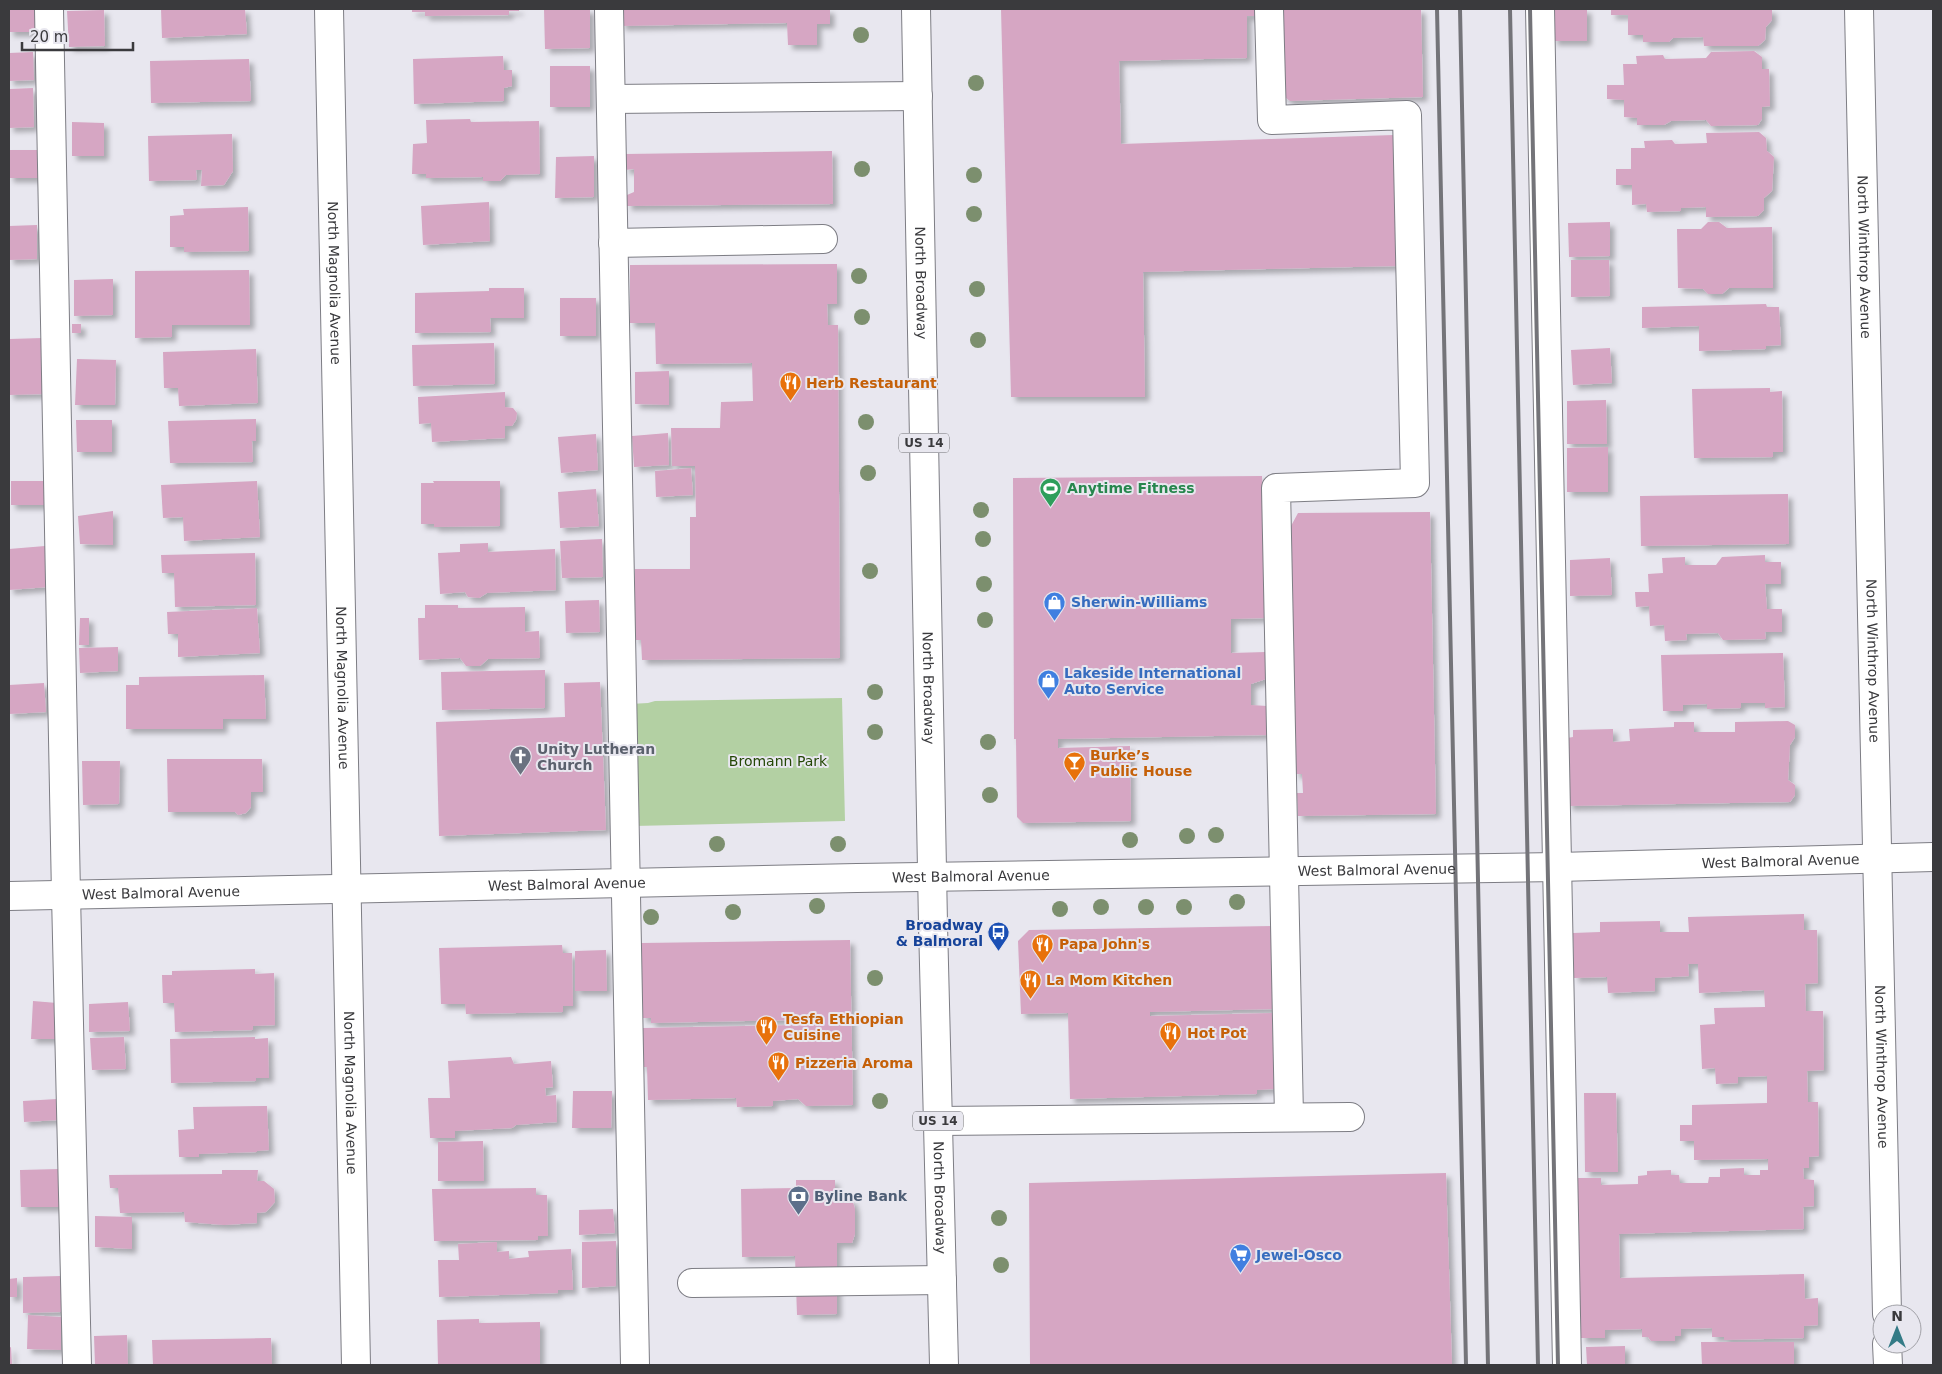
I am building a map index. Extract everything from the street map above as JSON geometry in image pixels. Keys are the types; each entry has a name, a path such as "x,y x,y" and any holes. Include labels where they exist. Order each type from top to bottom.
{"street":[{"path":"49,9 77,1365"},
{"name":"North Magnolia Avenue","path":"329,9 345,889 356,1365"},
{"path":"609,9 635,1365"},
{"name":"North Broadway","path":"916,9 932,877 944,1365"},
{"path":"1270,9 1272,120 1407,116 1415,483 1276,488 1289,1117"},
{"path":"1540,9 1567,1365"},
{"name":"North Winthrop Avenue","path":"1859,9 1886,1304"},
{"path":"610,99 918,96"},
{"path":"613,243 823,240"},
{"name":"West Balmoral Avenue","path":"9,896 1284,870 1558,867 1933,858"},
{"path":"938,1121 1350,1117"},
{"path":"692,1283 942,1280"}],"green space":[{"name":"Bromann Park","path":"842,698 845,821 634,826 630,704 655,701"}],"building":[{"path":"9,9 35,9 36,32 9,32"},
{"path":"161,9 245,9 247,34 162,38"},
{"path":"412,9 519,9 519,11 509,11 509,15 425,16 425,12 412,12"},
{"path":"544,9 590,9 590,48 545,49"},
{"path":"621,9 830,9 830,24 817,24 817,45 788,45 787,23 621,26"},
{"path":"1001,9 1256,9 1255,16 1247,16 1247,58 1119,61 1121,144 1394,135 1397,266 1143,272 1145,397 1011,397"},
{"path":"1281,9 1421,9 1423,97 1290,101 1282,95"},
{"path":"1553,9 1587,9 1587,41 1553,41"},
{"path":"1611,9 1772,9 1772,20 1766,27 1765,40 1758,46 1704,46 1703,37 1673,38 1669,42 1643,42 1643,35 1628,35 1628,15 1611,15"},
{"path":"104,10 105,46 69,47 67,11"},
{"path":"1754,51 1762,57 1762,69 1769,69 1770,106 1762,107 1762,119 1758,125 1711,126 1706,120 1671,121 1664,125 1637,125 1637,118 1624,117 1624,100 1607,99 1607,85 1624,85 1623,64 1637,64 1636,56 1663,55 1665,59 1706,58 1711,52"},
{"path":"33,52 34,80 9,81 9,53"},
{"path":"503,56 504,70 512,70 512,86 504,88 504,101 414,104 413,59"},
{"path":"249,59 251,101 151,103 150,61"},
{"path":"550,66 590,66 590,107 550,107"},
{"path":"33,88 34,127 9,128 9,89"},
{"path":"470,119 471,122 539,121 540,174 506,175 500,181 483,181 483,177 426,178 426,174 412,174 413,144 427,143 426,120"},
{"path":"72,122 104,123 104,156 72,156"},
{"path":"1759,132 1766,138 1767,151 1774,157 1772,191 1764,198 1764,210 1758,216 1706,217 1706,207 1681,208 1681,211 1647,212 1646,204 1632,205 1632,185 1616,185 1616,169 1631,169 1631,148 1645,148 1644,141 1672,140 1675,144 1707,143 1706,133"},
{"path":"232,134 233,171 224,185 201,186 202,170 196,170 197,180 149,181 148,136"},
{"path":"9,150 37,150 38,178 9,178"},
{"path":"832,151 833,204 627,206 627,195 634,192 634,169 625,170 625,154"},
{"path":"594,156 594,197 555,198 556,157"},
{"path":"489,202 490,241 423,245 421,206"},
{"path":"248,207 249,251 184,252 184,247 170,247 170,216 184,215 183,209"},
{"path":"1610,222 1610,256 1569,257 1568,223"},
{"path":"1708,222 1719,222 1727,228 1772,227 1773,288 1729,288 1722,294 1708,294 1703,289 1678,288 1677,229 1701,229"},
{"path":"37,225 37,259 9,260 9,226"},
{"path":"1571,260 1609,260 1610,296 1571,297"},
{"path":"837,264 837,304 827,304 828,325 838,325 840,658 642,660 641,640 635,640 635,569 690,569 690,517 696,517 695,466 672,466 671,428 720,428 721,402 753,401 752,363 656,364 655,323 630,323 630,265"},
{"path":"249,270 250,325 172,325 172,337 135,338 135,271"},
{"path":"113,279 113,315 74,316 74,280"},
{"path":"489,288 524,288 524,318 490,318 491,332 415,333 415,293 489,291"},
{"path":"560,298 596,298 596,336 560,336"},
{"path":"1766,304 1767,307 1779,307 1781,345 1766,346 1766,349 1699,351 1699,326 1642,328 1642,307"},
{"path":"72,324 81,324 81,333 72,333"},
{"path":"43,338 45,394 9,395 9,339"},
{"path":"494,343 495,384 413,386 412,345"},
{"path":"1610,348 1612,383 1573,385 1571,350"},
{"path":"256,349 258,403 179,406 178,388 164,388 163,352"},
{"path":"77,359 116,360 115,405 75,405"},
{"path":"669,371 669,405 635,404 635,372"},
{"path":"1770,388 1770,392 1782,391 1783,452 1773,452 1773,457 1694,458 1692,389"},
{"path":"505,392 505,407 513,408 517,413 516,420 512,426 505,426 505,438 432,442 431,423 419,424 418,397"},
{"path":"1606,400 1607,444 1567,444 1567,401"},
{"path":"256,419 256,441 252,441 253,462 170,463 168,421"},
{"path":"76,420 112,420 112,452 77,452"},
{"path":"668,433 669,465 634,467 632,436"},
{"path":"596,434 598,470 561,473 558,437"},
{"path":"1608,447 1608,492 1567,492 1567,448"},
{"path":"691,468 693,495 656,497 655,471"},
{"path":"1262,476 1265,618 1231,619 1231,653 1266,652 1266,679 1251,684 1251,705 1267,706 1267,735 1058,739 1058,748 1130,746 1131,821 1023,823 1017,817 1016,739 1014,739 1013,478"},
{"path":"11,481 47,481 47,505 11,505"},
{"path":"257,481 260,537 184,541 183,517 163,518 161,485"},
{"path":"433,481 500,481 500,526 434,527 434,524 421,524 421,483 434,483"},
{"path":"596,489 599,526 560,528 558,492"},
{"path":"1788,494 1789,544 1641,546 1640,496"},
{"path":"113,511 113,545 80,544 78,516"},
{"path":"1430,512 1436,814 1298,816 1297,793 1303,793 1302,774 1295,774 1291,526 1298,513"},
{"path":"602,539 603,577 562,578 560,541"},
{"path":"488,543 488,552 555,549 556,590 487,593 479,598 468,597 465,592 440,594 438,553 460,552 460,544"},
{"path":"45,546 48,587 9,590 9,549"},
{"path":"255,553 256,605 175,607 174,573 162,573 161,555"},
{"path":"1765,555 1765,562 1781,562 1781,584 1765,584 1767,609 1782,609 1782,632 1765,632 1766,639 1723,640 1718,633 1686,634 1687,640 1665,641 1664,625 1650,626 1649,606 1636,607 1635,592 1649,592 1648,574 1663,573 1662,558 1685,557 1685,565 1716,565 1722,557"},
{"path":"1610,558 1612,595 1570,596 1570,560"},
{"path":"599,600 600,632 566,633 565,601"},
{"path":"425,605 458,605 458,608 525,607 525,632 539,631 540,658 488,659 480,666 466,666 460,658 419,660 418,618 425,618"},
{"path":"257,608 260,653 178,657 178,634 168,634 167,612"},
{"path":"80,618 89,618 89,645 79,645"},
{"path":"118,647 118,671 80,673 79,648"},
{"path":"1783,653 1785,707 1765,708 1765,703 1741,703 1741,708 1707,709 1707,704 1683,705 1683,711 1663,711 1661,655"},
{"path":"545,670 545,708 442,710 441,672"},
{"path":"264,675 266,719 223,719 223,729 126,729 126,685 139,685 139,677"},
{"name":"Unity Lutheran Church","path":"600,682 606,830 439,836 436,722 565,717 564,683"},
{"path":"44,683 46,712 9,714 9,685"},
{"path":"1788,721 1795,725 1795,737 1790,745 1788,780 1795,785 1795,795 1790,802 1568,806 1567,738 1573,737 1573,730 1613,729 1613,742 1630,741 1629,729 1674,727 1674,722 1694,722 1694,732 1735,732 1735,722"},
{"path":"167,759 262,759 263,792 251,792 251,807 246,813 238,815 235,812 168,812"},
{"path":"82,761 120,761 119,804 83,805"},
{"path":"1804,914 1804,930 1817,930 1818,983 1805,984 1806,1011 1823,1011 1824,1070 1807,1071 1808,1102 1818,1102 1819,1156 1809,1157 1809,1168 1803,1168 1804,1179 1814,1180 1814,1206 1803,1207 1804,1229 1619,1234 1620,1278 1804,1274 1805,1299 1818,1298 1818,1325 1804,1326 1804,1338 1724,1340 1724,1337 1712,1337 1712,1328 1681,1329 1681,1336 1675,1336 1675,1341 1651,1341 1648,1337 1642,1337 1642,1329 1605,1330 1605,1338 1581,1338 1581,1328 1577,1328 1578,1178 1601,1178 1601,1185 1638,1184 1638,1176 1647,1175 1647,1171 1671,1170 1671,1175 1679,1175 1680,1183 1708,1183 1709,1177 1720,1177 1720,1169 1744,1168 1744,1175 1760,1175 1760,1170 1768,1170 1768,1159 1694,1160 1694,1141 1680,1141 1680,1125 1692,1125 1692,1105 1767,1103 1767,1076 1738,1077 1738,1083 1716,1084 1715,1068 1702,1069 1700,1025 1715,1024 1714,1008 1765,1007 1764,990 1699,993 1698,964 1688,964 1689,976 1655,978 1655,991 1608,993 1607,977 1574,978 1573,933 1600,932 1600,922 1660,921 1660,932 1689,932 1688,917"},
{"path":"1273,926 1275,1009 1150,1012 1150,1016 1272,1013 1274,1089 1257,1090 1257,1094 1070,1099 1068,1013 1021,1014 1018,941 1029,930"},
{"path":"850,940 853,1105 806,1106 798,1099 773,1101 773,1106 737,1107 736,1098 648,1100 647,1067 642,1067 642,1028 796,1025 796,1020 651,1023 651,1018 642,1018 641,943"},
{"path":"562,945 563,953 572,953 573,1006 563,1006 563,1012 466,1014 465,1004 441,1004 439,948"},
{"path":"606,950 607,991 575,991 575,951"},
{"path":"255,969 255,974 274,973 275,1025 253,1026 253,1030 175,1032 174,1003 163,1003 162,975 172,975 172,971"},
{"path":"33,1001 57,1003 57,1039 31,1039"},
{"path":"128,1002 130,1031 89,1032 89,1004"},
{"path":"124,1037 126,1069 92,1070 90,1038"},
{"path":"255,1037 255,1039 268,1038 269,1078 256,1078 256,1081 171,1083 170,1039"},
{"path":"511,1057 514,1064 551,1061 553,1087 545,1088 546,1096 556,1095 557,1122 516,1125 512,1128 455,1131 455,1138 430,1138 428,1098 450,1098 448,1061"},
{"path":"573,1091 612,1091 611,1128 572,1128"},
{"path":"1584,1093 1616,1093 1618,1172 1585,1172"},
{"path":"57,1099 59,1120 24,1122 23,1101"},
{"path":"267,1106 269,1150 199,1154 199,1157 179,1157 178,1130 194,1129 193,1107"},
{"path":"483,1141 484,1181 438,1181 438,1142"},
{"path":"59,1169 59,1207 21,1207 20,1170"},
{"path":"222,1170 258,1170 257,1181 264,1181 274,1189 275,1202 266,1212 257,1213 257,1223 224,1225 185,1222 184,1212 120,1213 118,1188 110,1188 109,1175 222,1174"},
{"name":"Jewel-Osco","path":"1446,1173 1452,1365 1030,1365 1029,1183"},
{"name":"Byline Bank","path":"796,1180 835,1180 835,1199 852,1199 855,1209 855,1234 852,1243 837,1243 837,1314 797,1315 795,1256 742,1257 741,1189 796,1188"},
{"path":"536,1188 536,1195 547,1195 548,1236 538,1236 538,1240 434,1241 432,1189"},
{"path":"613,1209 615,1233 579,1235 579,1210"},
{"path":"95,1216 132,1217 132,1249 95,1247"},
{"path":"616,1241 616,1286 582,1288 582,1242"},
{"path":"497,1242 497,1252 509,1251 509,1259 529,1257 528,1251 571,1249 573,1290 558,1290 558,1293 439,1297 438,1260 459,1260 458,1244"},
{"path":"61,1276 61,1312 23,1313 23,1277"},
{"path":"17,1278 17,1297 9,1297 9,1279"},
{"path":"28,1315 61,1317 61,1350 27,1349"},
{"path":"479,1319 479,1323 540,1322 540,1364 438,1365 437,1320"},
{"path":"127,1335 128,1365 95,1365 94,1336"},
{"path":"271,1338 272,1365 153,1365 152,1340"},
{"path":"1701,1342 1794,1342 1794,1365 1702,1365"},
{"path":"1625,1346 1625,1365 1587,1365 1586,1347"},
{"path":"11,1347 12,1365 9,1365 9,1348"}],"railway":[{"path":"1437,9 1466,1365"},
{"path":"1460,9 1488,1365"},
{"path":"1510,9 1538,1365"},
{"path":"1530,9 1558,1365"}],"place":[{"name":"Herb Restaurant","path":"790,402"},
{"name":"Anytime Fitness","path":"1051,507"},
{"name":"Sherwin-Williams","path":"1055,621"},
{"name":"Lakeside International Auto Service","path":"1048,700"},
{"name":"Unity Lutheran Church","path":"521,776"},
{"name":"Burke’s Public House","path":"1074,782"},
{"name":"Broadway & Balmoral","path":"999,952"},
{"name":"Papa John's","path":"1043,963"},
{"name":"La Mom Kitchen","path":"1030,999"},
{"name":"Tesfa Ethiopian Cuisine","path":"767,1046"},
{"name":"Hot Pot","path":"1171,1052"},
{"name":"Pizzeria Aroma","path":"779,1082"},
{"name":"Byline Bank","path":"798,1215"},
{"name":"Jewel-Osco","path":"1240,1274"}]}
